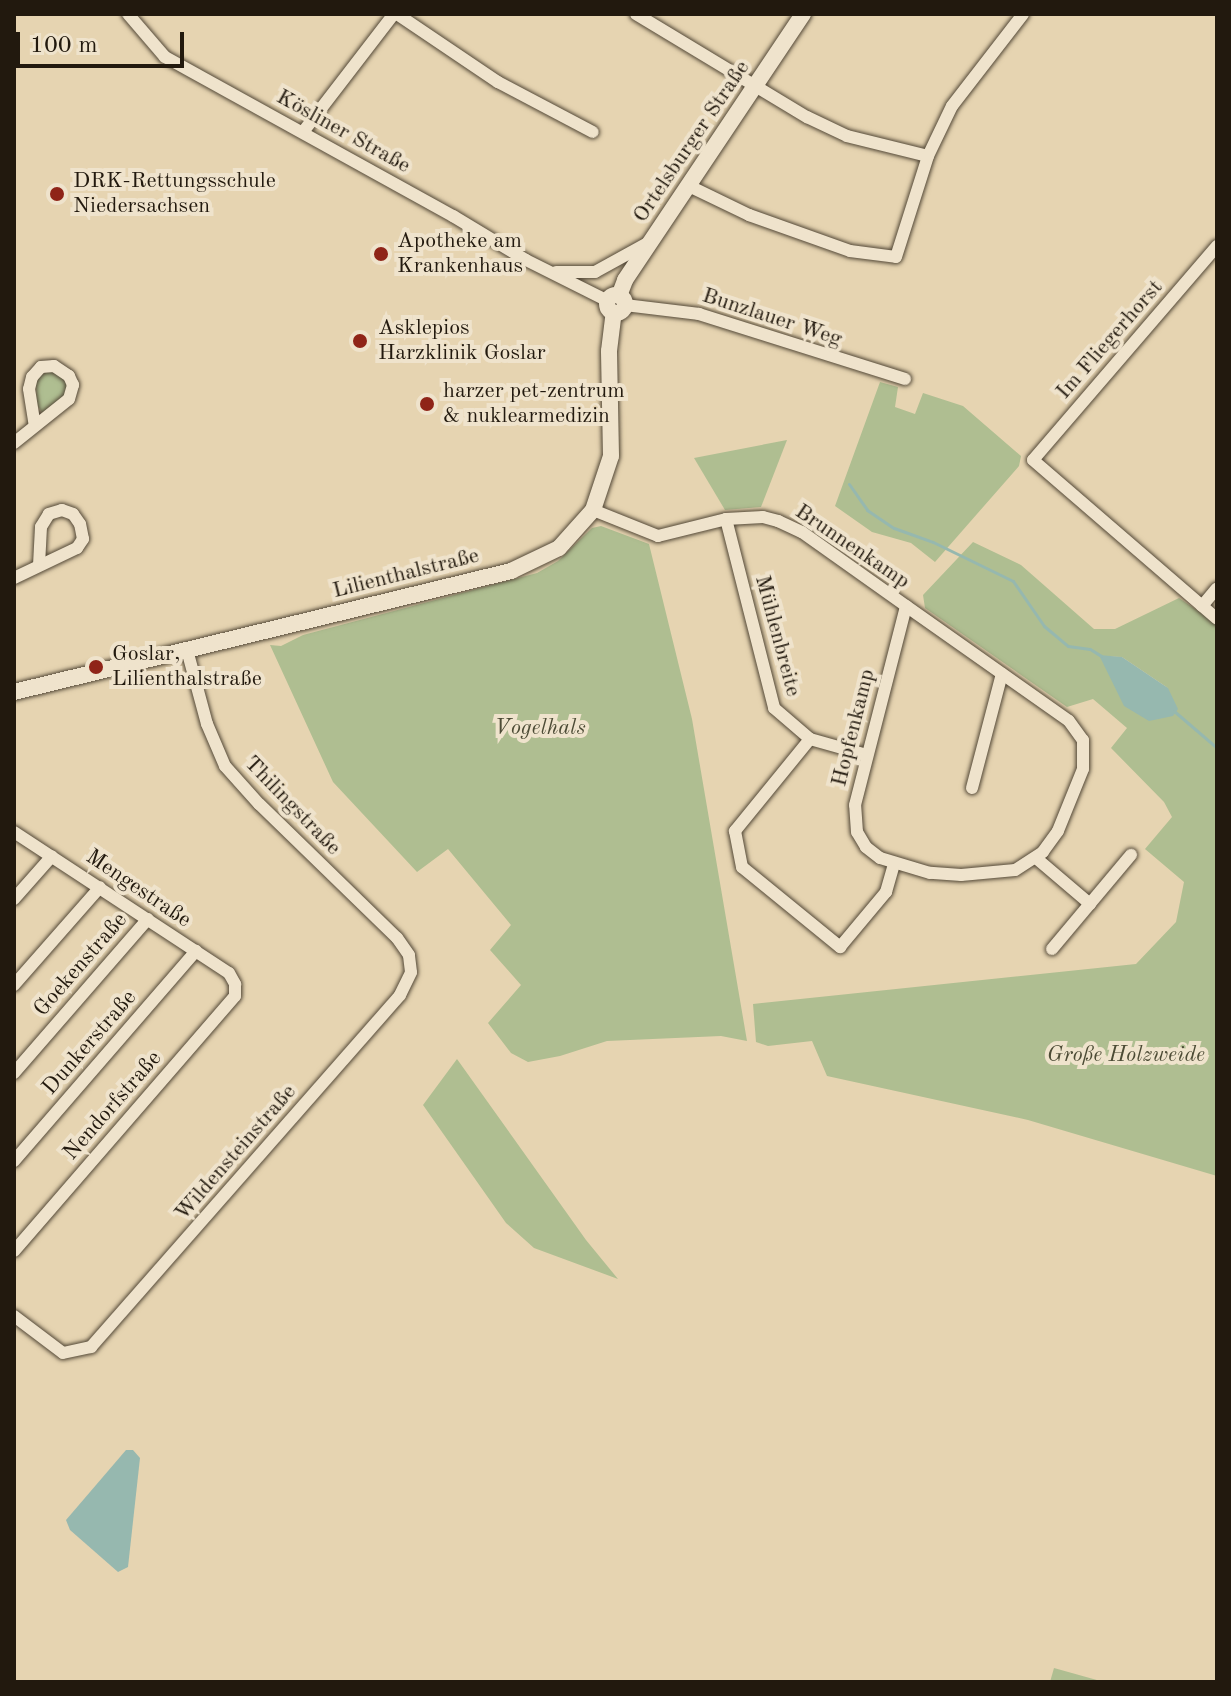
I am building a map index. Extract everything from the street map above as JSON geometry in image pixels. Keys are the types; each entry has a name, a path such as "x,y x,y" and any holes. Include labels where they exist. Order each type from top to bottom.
{"street":[{"name":"Kösliner Straße","path":"128,14 165,57 550,272 616,304"},
{"path":"303,132 395,14 498,82 593,132"},
{"path":"636,14 700,56 807,117 847,136 928,156"},
{"name":"Ortelsburger Straße","path":"616,304 625,280 803,14"},
{"path":"689,186 749,215 850,251 896,257 928,156 967,83 1023,14"},
{"name":"Kösliner Straße","path":"550,272 595,272 628,258 652,240"},
{"name":"Im Fliegerhorst","path":"1202,606 1033,460 1217,246"},
{"name":"Bunzlauer Weg","path":"616,304 699,314 905,379"},
{"name":"Lilienthalstraße","path":"14,692 511,571 559,548 593,510 611,456 609,351 616,304"},
{"path":"14,443 69,399 73,385 69,376 54,366 41,367 32,377 29,389 35,425"},
{"path":"14,578 77,548 83,539 80,524 73,514 62,510 49,514 41,527 39,565"},
{"name":"Brunnenkamp","path":"593,510 658,536 726,519 763,517 790,526 906,606"},
{"name":"Mühlenbreite","path":"726,519 774,708 810,739 867,755"},
{"path":"1217,588 1202,606 1217,619"},
{"path":"906,606 1075,727 1085,749 1083,769 1058,831 1036,858 1090,904"},
{"name":"Hopfenkamp","path":"906,606 855,805 855,824 866,847 894,864 930,873 961,875 1015,870 1036,858"},
{"name":"Thilingstraße","path":"187,650 207,724 225,766 259,804 397,938 412,963"},
{"path":"972,788 1002,674"},
{"path":"810,739 735,831 742,867 840,947 886,892 894,864"},
{"name":"Mengestraße","path":"14,832 229,973 235,984"},
{"path":"1052,949 1131,855"},
{"path":"14,899 52,856"},
{"path":"14,985 100,887"},
{"name":"Goekenstraße","path":"14,1073 148,919"},
{"name":"Dunkerstraße","path":"14,1161 196,951"},
{"name":"Wildensteinstraße","path":"14,1316 56,1350 71,1354 98,1341 400,995 408,982 412,963"},
{"name":"Nendorfstraße","path":"14,1251 235,996 235,984"}],"green space":[{"path":"49,371 58,372 68,386 66,394 44,415 37,405 36,383 41,375"},
{"path":"880,382 898,387 895,407 915,414 923,393 963,406 1021,456 1019,466 935,562 911,543 872,532 835,506"},
{"path":"787,440 761,507 725,510 694,458"},
{"name":"Vogelhals","path":"601,526 649,544 692,719 747,1041 721,1036 607,1041 560,1056 528,1062 511,1053 488,1023 521,985 490,950 511,925 448,849 417,872 333,782 270,645 281,646 303,635 537,573 558,561 592,528"},
{"name":"Große Holzweide","path":"973,542 1021,565 1094,629 1115,629 1179,598 1217,624 1217,1176 1028,1120 827,1076 812,1041 768,1046 756,1042 753,1004 1136,964 1176,922 1184,882 1145,849 1172,817 1164,802 1111,748 1127,728 1093,699 1067,707 925,608 923,595","holes":["1100,656 1122,657 1168,688"]},
{"path":"457,1059 586,1240 618,1279 534,1248 506,1223 423,1105"},
{"path":"1054,1668 1104,1682 1050,1682"}],"water":[{"path":"1099,655 1122,657 1168,688 1178,709 1173,716 1149,721 1124,706"},
{"path":"126,1450 133,1450 140,1458 128,1567 118,1572 70,1530 66,1520"}],"waterway":[{"path":"849,484 867,510 894,528 933,542 1013,581 1044,626 1068,646 1090,649 1101,656"},
{"path":"1174,711 1217,748"}],"place":[{"name":"DRK-Rettungsschule Niedersachsen","path":"57,194"},
{"name":"Apotheke am Krankenhaus","path":"381,254"},
{"name":"Asklepios Harzklinik Goslar","path":"360,341"},
{"name":"harzer pet-zentrum & nuklearmedizin","path":"427,404"},
{"name":"Goslar, Lilienthalstraße","path":"96,667"}]}
